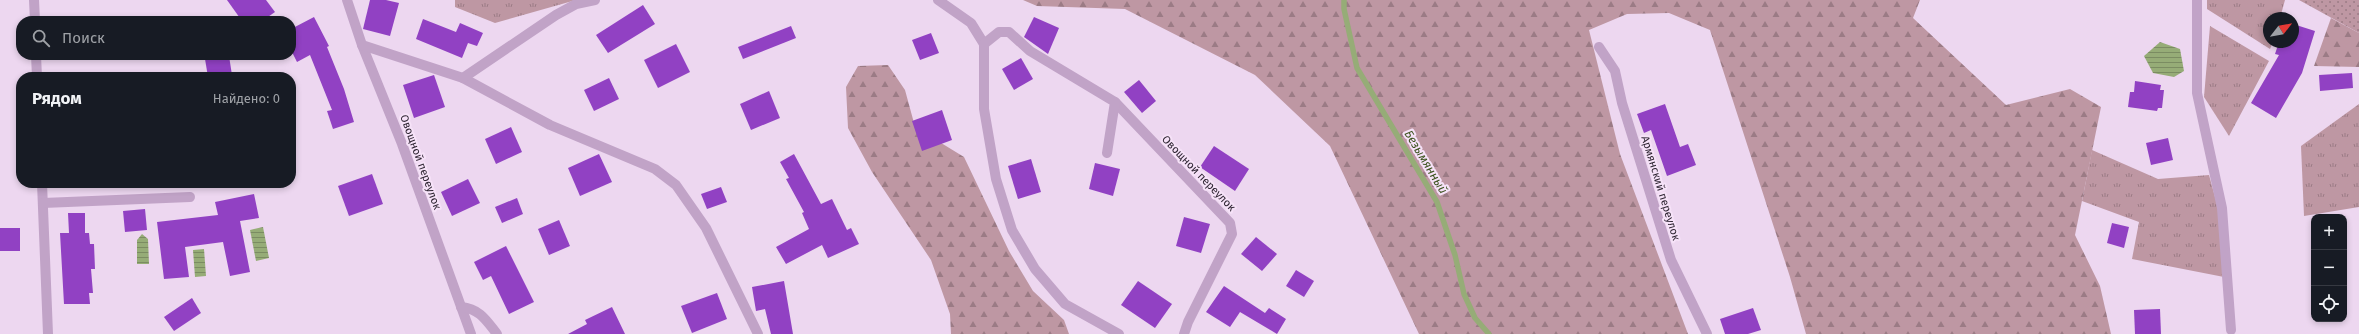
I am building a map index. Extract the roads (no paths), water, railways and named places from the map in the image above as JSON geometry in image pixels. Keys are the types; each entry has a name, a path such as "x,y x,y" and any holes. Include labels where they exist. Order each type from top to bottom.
{"street":[{"path":"34,0 35,16"},
{"name":"Овощной переулок","path":"347,0 362,45 402,144 470,334"},
{"path":"463,78 556,15 576,4 595,0"},
{"path":"938,0 971,23 984,44 984,109 996,179 1012,230 1035,269 1065,304 1119,334"},
{"path":"2197,0 2197,93 2222,208 2231,330"},
{"path":"984,44 1000,32 1009,32 1030,51 1116,102 1107,153"},
{"path":"362,45 463,78 550,125 655,169 676,185 706,228 758,334"},
{"name":"Армянский переулок","path":"1599,47 1615,70 1622,103 1671,260 1707,334"},
{"path":"36,60 37,72"},
{"name":"Овощной переулок","path":"1116,102 1230,223 1232,228 1232,234 1188,322 1184,334"},
{"path":"42,188 48,334"},
{"path":"43,202 190,196"},
{"path":"461,307 472,308 482,314 497,334"}],"waterway":[{"name":"Безымянный","path":"1344,0 1344,9 1357,68 1437,202 1455,255 1464,294 1475,318 1489,334"}]}
